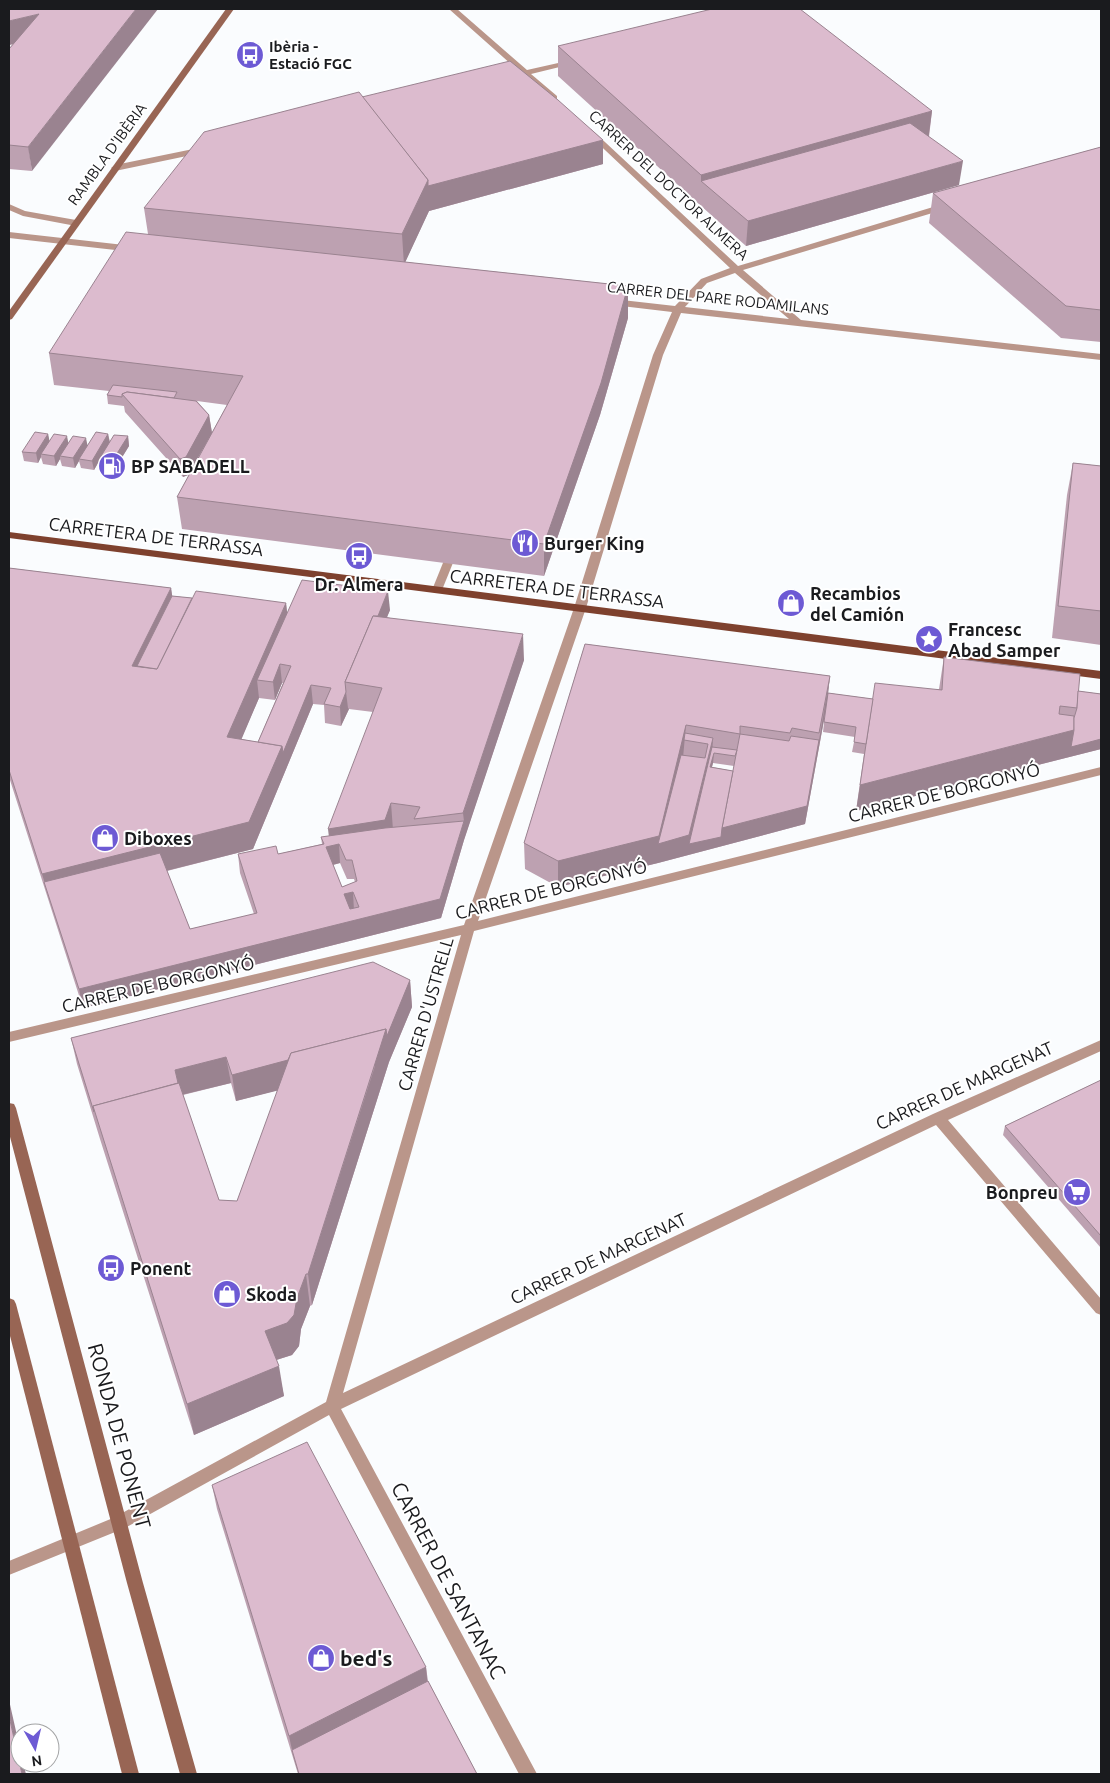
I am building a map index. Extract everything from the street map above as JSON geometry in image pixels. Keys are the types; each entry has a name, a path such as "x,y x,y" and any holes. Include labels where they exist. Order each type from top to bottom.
{"main road":[{"name":"RAMBLA D'IBÈRIA","path":"9,317 230,9"},
{"name":"CARRETERA DE TERRASSA","path":"9,535 1101,675"},
{"name":"RONDA DE PONENT","path":"9,1108 189,1774"},
{"path":"9,1304 131,1774"}],"street":[{"name":"CARRER DEL DOCTOR ALMERA","path":"453,9 527,72 563,106"},
{"path":"498,80 584,58"},
{"name":"CARRER DEL DOCTOR ALMERA","path":"584,126 736,269 797,321"},
{"path":"115,168 217,147"},
{"path":"580,608 658,355 678,309 704,281 736,269 951,205"},
{"path":"9,207 23,213 76,223"},
{"path":"9,235 141,250"},
{"name":"CARRER DEL PARE RODAMILANS","path":"598,300 797,321 1101,357"},
{"path":"437,590 459,535"},
{"name":"CARRER D'USTRELL","path":"332,1406 469,928 580,608"},
{"name":"CARRER DE BORGONYÓ","path":"9,1037 469,928 1101,771"},
{"name":"CARRER DE MARGENAT","path":"9,1568 120,1523 332,1406 938,1118 1101,1045"},
{"path":"938,1118 1101,1309"},
{"name":"CARRER DE SANTANAC","path":"332,1406 528,1774"}],"building":[{"path":"9,9 136,9 28,147 9,145 9,49 39,14 9,21"},
{"path":"712,9 800,9 932,111 701,175 558,46"},
{"path":"510,61 603,140 428,186 428,180 362,97"},
{"path":"359,92 428,180 402,234 144,208 204,132"},
{"path":"910,123 963,161 748,221 701,181"},
{"path":"1101,147 1101,310 1066,306 933,193"},
{"path":"126,232 628,286 601,383 544,544 177,497 243,376 49,353"},
{"path":"113,385 177,392 174,398 127,392 122,394 122,397 107,395"},
{"path":"127,392 196,401 209,415 186,457 180,459 122,394"},
{"path":"35,432 48,434 36,453 22,452"},
{"path":"96,432 108,434 92,461 79,459"},
{"path":"54,434 67,436 54,456 41,454"},
{"path":"114,435 128,436 111,463 98,461"},
{"path":"73,436 86,438 73,458 60,456"},
{"path":"1073,463 1101,466 1101,611 1058,606"},
{"path":"9,568 171,588 132,666 157,669 196,591 286,603 227,737 282,746 249,822 42,874 9,770"},
{"path":"302,580 388,591 378,616 373,616 345,682 346,692 340,707 324,704 331,688 311,685 283,753 282,746 258,742 291,666 280,664 273,682 257,680"},
{"path":"172,596 192,598 157,669 137,666"},
{"path":"373,616 523,634 463,813 414,819 420,807 391,803 385,820 328,829 382,688 345,682"},
{"path":"585,644 830,676 819,733 792,728 790,733 740,726 740,734 686,725 659,836 558,861 524,843"},
{"path":"944,657 1080,674 1077,708 1060,706 1059,714 1074,716 1074,730 860,785 875,683 942,690"},
{"path":"1078,691 1101,694 1101,739 1071,747 1077,708"},
{"path":"828,693 873,699 866,744 854,742 856,727 824,722"},
{"path":"685,733 713,738 689,835 658,844 681,755 705,758 708,744 684,740"},
{"path":"740,734 789,741 791,736 819,740 807,806 722,828"},
{"path":"712,747 737,750 735,756 714,753 710,767 733,771 721,837 689,844"},
{"path":"464,821 440,899 79,989 44,882 160,853 190,929 257,913 238,854 276,846 278,854 324,844 321,837 385,828","holes":["339,844 346,860 352,860 357,881 342,887 326,847","353,892 359,907 350,909 344,894"]},
{"path":"373,962 410,980 387,1036 386,1029 291,1053 288,1060 232,1075 226,1057 175,1070 178,1083 93,1106 94,1112 71,1038"},
{"path":"386,1029 308,1274 306,1274 297,1298 294,1315 287,1323 265,1331 279,1366 187,1404 93,1106 179,1083 219,1200 237,1201 291,1053"},
{"name":"Bonpreu","path":"1101,1080 1101,1236 1005,1126"},
{"path":"307,1442 426,1667 289,1736 212,1485"},
{"path":"428,1681 477,1774 299,1774 292,1750"},
{"path":"9,1716 10,1773 22,1774 9,1774"}],"place":[{"name":"Ibèria - Estació FGC","path":"250,55"},
{"name":"BP SABADELL","path":"112,466"},
{"name":"Burger King","path":"525,543"},
{"name":"Dr. Almera","path":"359,556"},
{"name":"Recambios del Camión","path":"791,603"},
{"name":"Francesc Abad Samper","path":"929,639"},
{"name":"Diboxes","path":"105,838"},
{"name":"Bonpreu","path":"1077,1192"},
{"name":"Ponent","path":"111,1268"},
{"name":"Skoda","path":"227,1294"},
{"name":"bed's","path":"321,1658"}]}
